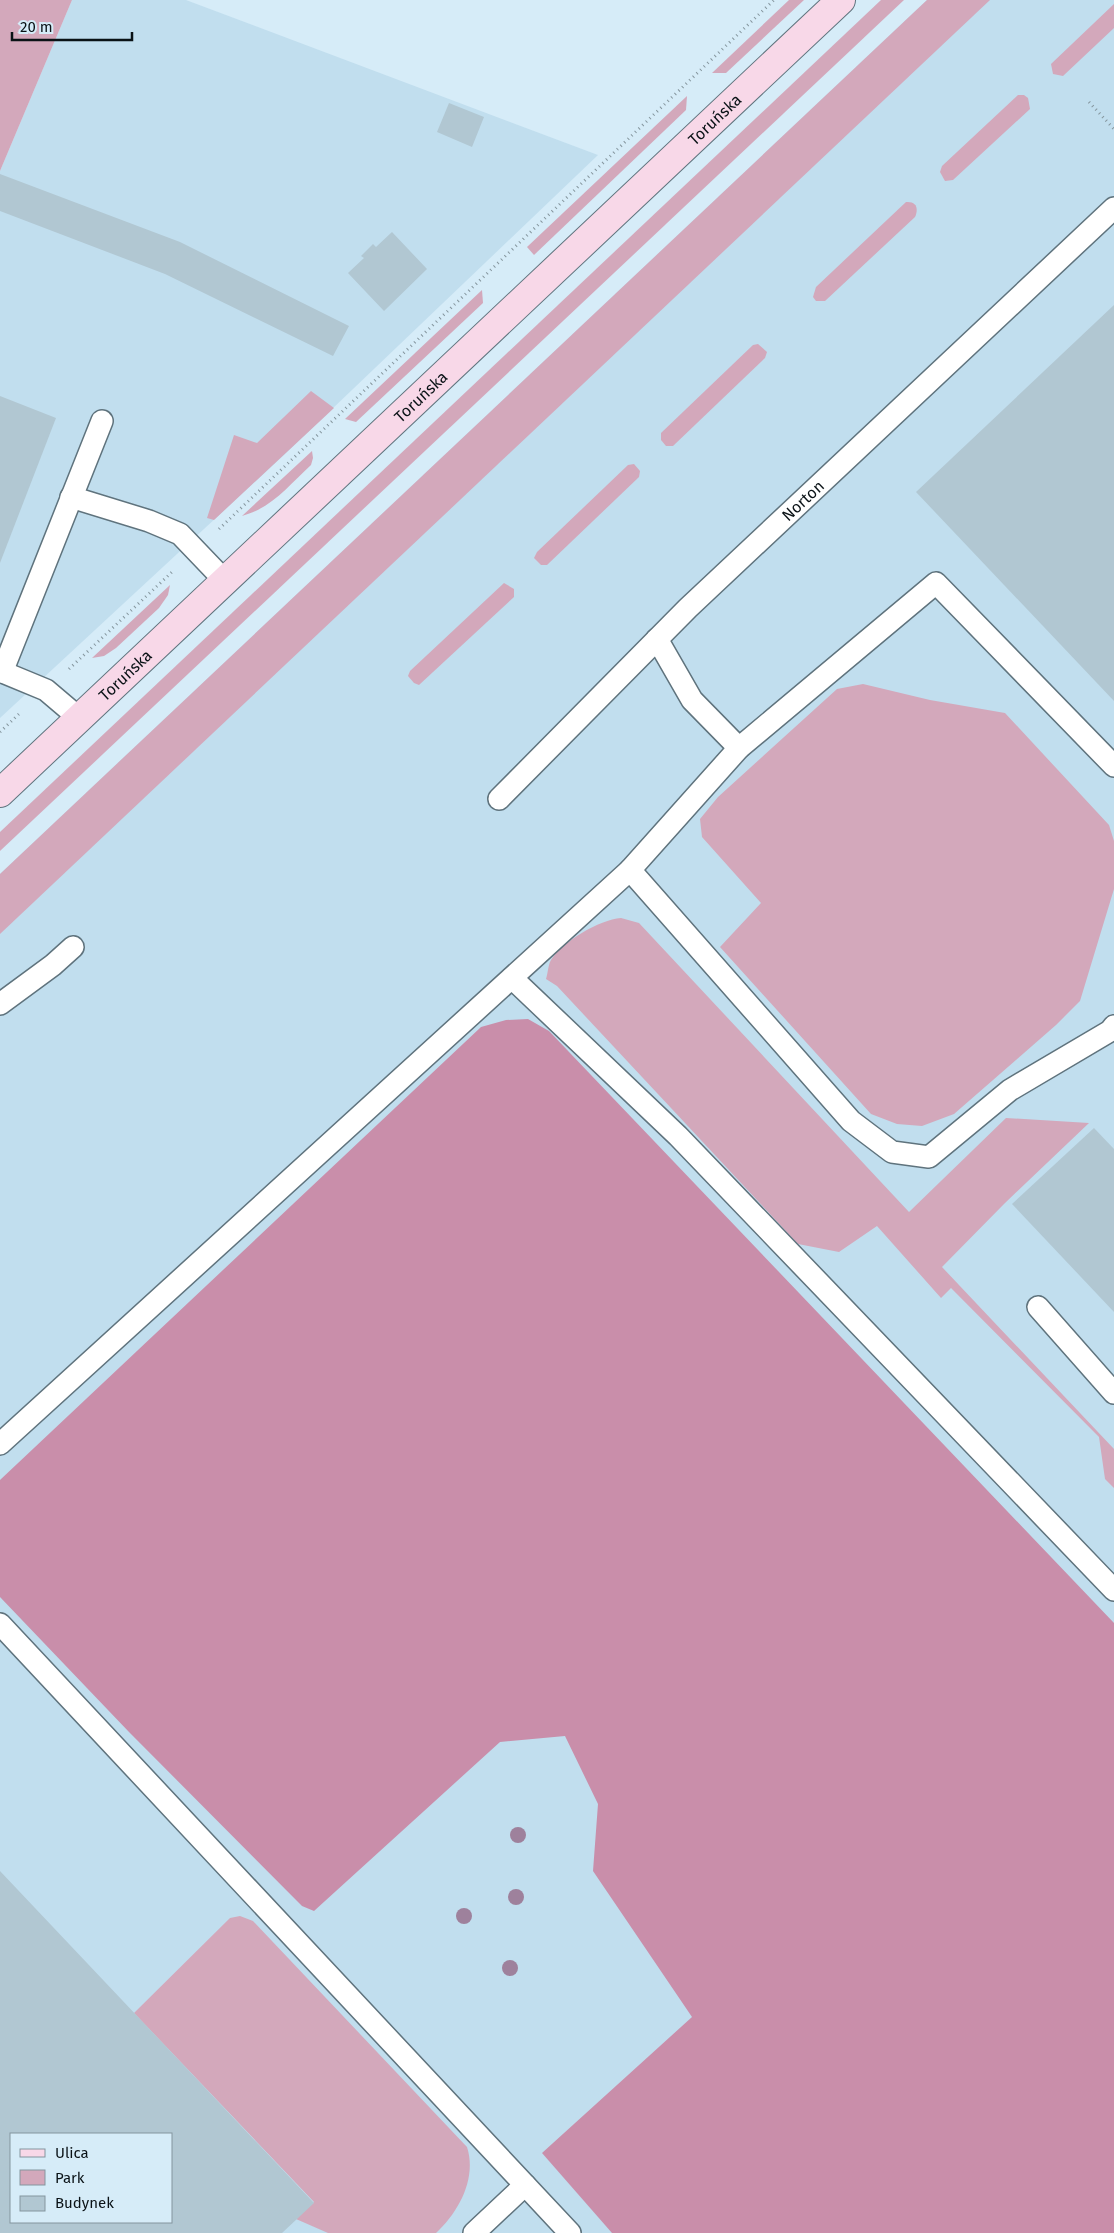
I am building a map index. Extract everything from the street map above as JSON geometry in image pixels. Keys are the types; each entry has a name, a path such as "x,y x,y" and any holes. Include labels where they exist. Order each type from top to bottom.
{"street":[{"name":"Toruńska","path":"0,793 841,0"}],"lane":[{"name":"Norton","path":"498,799 657,639 1114,208"},
{"path":"79,718 46,690 1,671 102,421"},
{"path":"71,497 149,521 180,534 225,581"},
{"path":"0,1444 630,870 739,748 936,583 1114,766"},
{"path":"657,639 692,700 739,748"},
{"path":"630,870 851,1121 892,1152 929,1157 1010,1090 1113,1031"},
{"path":"0,1004 53,964 73,946"},
{"path":"512,978 678,1136 1114,1590"},
{"path":"1038,1307 1114,1393"},
{"path":"0,1624 570,2233"},
{"path":"474,2233 525,2184"}],"path":[{"path":"231,518 774,0"},
{"path":"1089,102 1114,129"},
{"path":"86,654 170,575"},
{"path":"0,732 10,722"}],"shaded area":[{"path":"72,0 186,0 598,155 286,453 0,718 0,171"},
{"path":"927,0 1114,0 1114,2233 0,2233 0,874"},
{"path":"528,1019 549,1031 1114,1623 1114,2233 612,2233 542,2153 692,2017 593,1871 598,1804 565,1736 500,1742 314,1911 302,1906 129,1732 0,1597 0,1480 481,1027 506,1020"}],"green space":[{"path":"0,0 72,0 0,171"},
{"path":"789,0 804,0 726,73 712,73"},
{"path":"881,0 904,0 0,851 0,832"},
{"path":"927,0 990,0 0,934 0,874"},
{"path":"1114,4 1114,28 1063,76 1053,74 1051,64"},
{"path":"1018,95 1024,95 1028,98 1030,109 953,180 945,181 940,172 942,166"},
{"path":"687,96 686,110 534,255 527,247"},
{"path":"906,202 916,206 915,217 825,301 816,301 813,297 816,287"},
{"path":"482,290 483,303 356,422 345,419"},
{"path":"758,344 767,352 765,358 673,446 666,446 661,440 661,433 753,345"},
{"path":"311,391 334,408 214,520 207,518 234,435 257,443"},
{"path":"312,451 311,465 287,488 271,502 242,516"},
{"path":"634,464 640,471 639,477 547,565 541,565 534,558 537,552 628,465"},
{"path":"504,583 514,589 514,597 419,685 414,683 408,676 410,671"},
{"path":"170,585 168,595 159,608 116,648 104,656 92,658"},
{"path":"863,684 930,700 1005,713 1109,825 1114,841 1114,889 1080,1001 1056,1025 954,1114 922,1126 897,1124 871,1114 720,947 761,903 702,837 700,819 718,797 837,689"},
{"path":"621,918 639,923 909,1212 1006,1118 1089,1123 1005,1203 942,1267 1114,1449 1114,1488 1105,1479 1099,1437 951,1288 941,1298 877,1226 839,1252 798,1244 557,986 546,979 551,960 564,946 592,927"},
{"path":"240,1916 253,1921 467,2147 470,2171 464,2194 452,2215 436,2233 328,2233 296,2219 314,2202 134,2013 230,1918"}],"building":[{"path":"449,103 484,117 472,147 437,132"},
{"path":"0,174 180,242 349,326 333,356 165,274 0,211"},
{"path":"392,232 427,269 384,311 348,273 364,258 361,256 373,244 376,247"},
{"path":"1114,305 1114,701 916,492"},
{"path":"0,396 56,418 0,563"},
{"path":"1094,1128 1114,1149 1114,1312 1012,1204"},
{"path":"0,1871 314,2203 282,2233 0,2233"}]}
